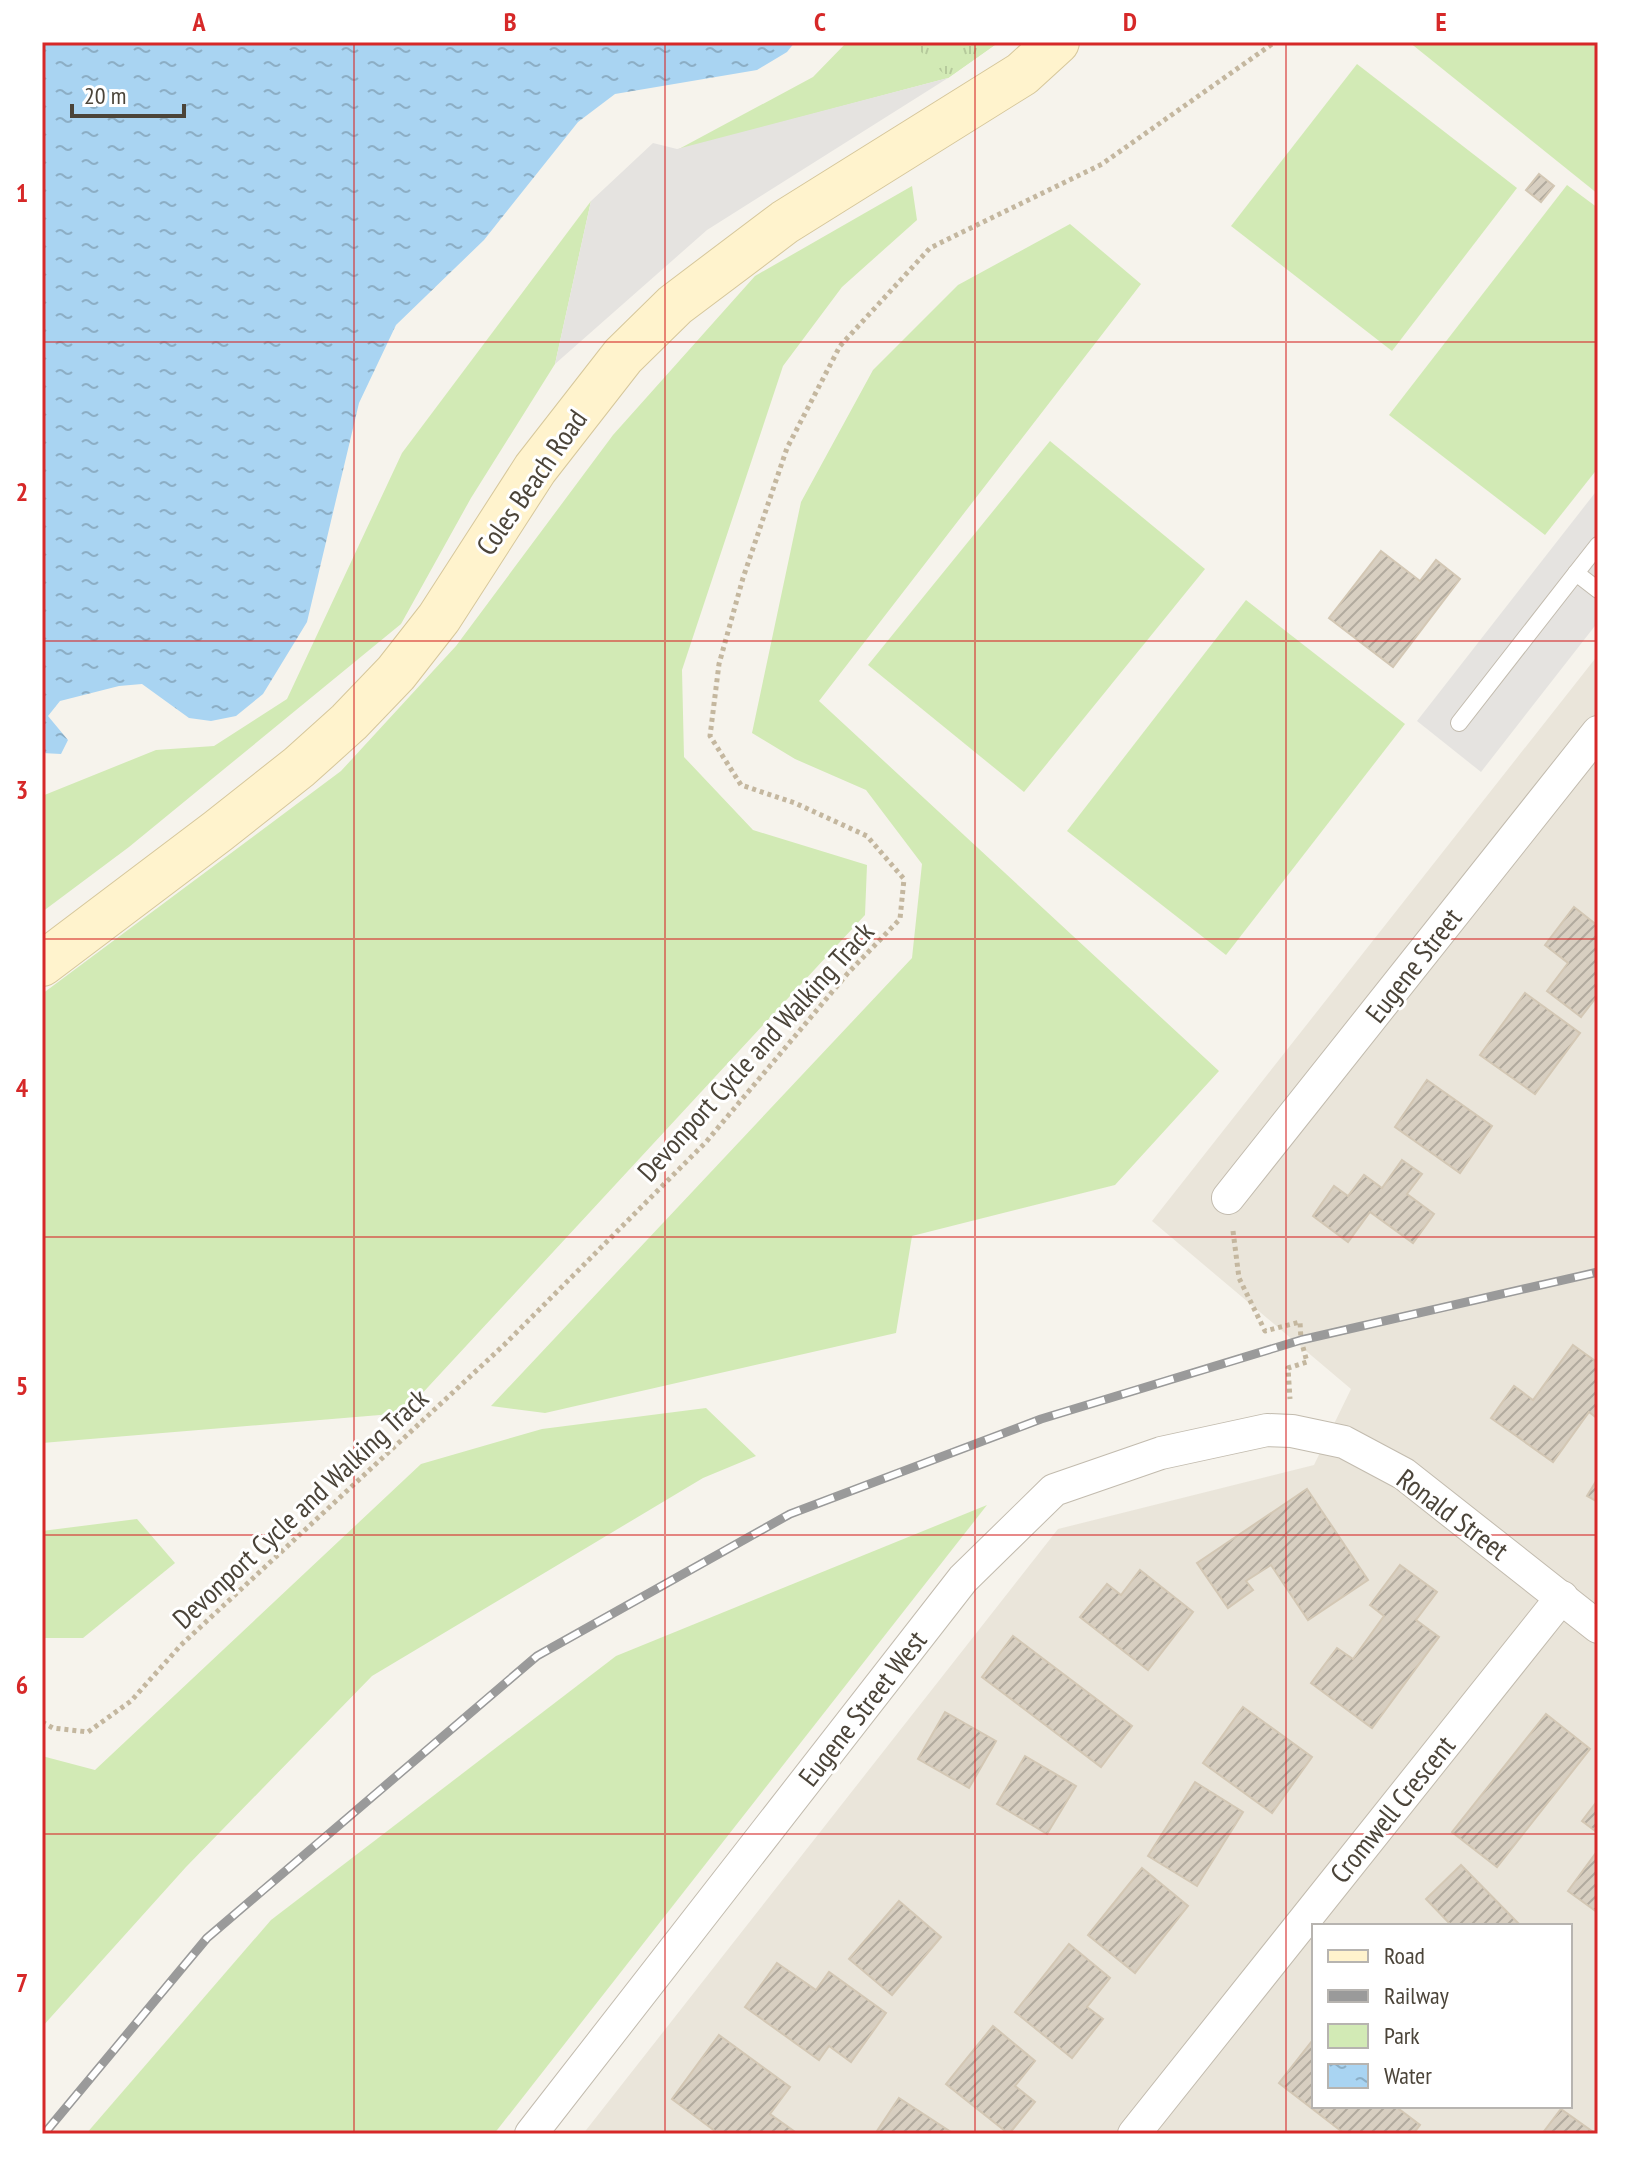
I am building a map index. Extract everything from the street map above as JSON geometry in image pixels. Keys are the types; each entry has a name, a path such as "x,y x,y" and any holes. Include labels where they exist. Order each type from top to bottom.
{"street":[{"name":"Coles Beach Road","path":"42,964 218,831 299,767 349,722 396,673 439,618 535,469 613,369 675,305 785,222 1022,74 1057,42"},
{"name":"Eugene Street","path":"1228,1198 1598,732"},
{"name":"Eugene Street West","path":"531,2134 963,1579 1054,1490 1161,1453 1267,1430 1292,1431"},
{"name":"Ronald Street","path":"1292,1431 1344,1442 1404,1474 1598,1627"},
{"name":"Cromwell Crescent","path":"1134,2134 1562,1597"}],"lane":[{"path":"1459,723 1598,545"},
{"path":"1576,573 1598,590"}],"path":[{"name":"Devonport Cycle and Walking Track","path":"42,1722 53,1728 88,1732 131,1701 181,1645 504,1345 706,1142 848,973 900,919 904,879 867,836 795,803 741,785 710,736 719,664 743,578 787,448 840,346 930,248 1102,164 1275,42"},
{"path":"1228,1198 1239,1278 1265,1331 1300,1322 1307,1362 1288,1368 1292,1431"}],"shaded area":[{"path":"948,78 707,230 555,364 591,201 653,143 677,149"},
{"path":"1598,489 1598,622 1481,772 1417,721"},
{"path":"1598,655 1598,2134 583,2134 1058,1529 1314,1465 1351,1389 1152,1221"}],"green space":[{"path":"847,42 999,42 948,78 677,150 813,77"},
{"path":"911,42 999,42 948,78"},
{"path":"1409,42 1598,42 1598,194"},
{"path":"1357,64 1517,188 1392,351 1231,226"},
{"path":"1567,185 1598,208 1598,468 1545,535 1389,415"},
{"path":"912,186 917,220 842,287 783,366 682,670 684,757 753,830 867,865 865,915 404,1413 42,1443 42,994 341,771 456,646 613,435 755,276"},
{"path":"591,201 555,364 471,498 401,624 129,847 42,912 42,796 156,750 214,746 287,699 402,453"},
{"path":"1070,224 1141,284 819,701 1219,1071 1115,1185 912,1236 896,1333 545,1413 491,1406 912,958 922,864 866,790 795,759 752,733 801,502 873,370 958,285"},
{"path":"1050,441 1205,569 1024,792 868,665"},
{"path":"1246,600 1405,724 1226,955 1067,831"},
{"path":"706,1408 756,1456 703,1478 372,1676 186,1867 42,2027 42,1756 95,1770 421,1464 542,1429"},
{"path":"987,1505 494,2134 86,2134 271,1920 616,1656"},
{"path":"137,1519 175,1563 83,1638 42,1638 42,1531"}],"water":[{"path":"42,42 795,42 787,52 757,70 615,94 578,122 484,240 396,325 359,403 307,622 263,694 236,716 211,721 189,718 142,684 119,686 60,701 48,716 68,740 61,754 42,753"}],"building":[{"path":"1539,174 1554,186 1541,202 1526,190"},
{"path":"1381,551 1420,581 1436,560 1460,579 1393,667 1329,618"},
{"path":"1574,907 1598,926 1598,995 1581,1017 1547,991 1568,963 1545,945"},
{"path":"1525,993 1580,1033 1535,1094 1480,1055"},
{"path":"1427,1080 1492,1126 1460,1173 1395,1127"},
{"path":"1402,1160 1422,1174 1407,1194 1434,1214 1413,1243 1370,1212 1348,1242 1313,1216 1334,1186 1348,1196 1364,1175 1382,1188"},
{"path":"1573,1345 1598,1363 1598,1419 1589,1412 1553,1462 1491,1418 1514,1386 1533,1400"},
{"path":"1598,1478 1598,1502 1587,1496"},
{"path":"1307,1489 1368,1580 1308,1620 1271,1565 1246,1581 1253,1590 1228,1608 1197,1563"},
{"path":"1400,1565 1437,1592 1416,1620 1439,1637 1372,1728 1311,1683 1337,1648 1353,1659 1384,1616 1370,1605"},
{"path":"1140,1570 1193,1612 1148,1670 1080,1617 1107,1584 1121,1595"},
{"path":"1013,1636 1132,1726 1101,1767 982,1677"},
{"path":"1243,1707 1312,1757 1272,1813 1203,1763"},
{"path":"945,1712 996,1741 969,1788 918,1759"},
{"path":"1546,1714 1590,1749 1497,1867 1452,1832"},
{"path":"1025,1756 1076,1786 1047,1834 997,1804"},
{"path":"1195,1782 1243,1812 1197,1886 1148,1856"},
{"path":"1598,1800 1598,1833 1582,1821"},
{"path":"1598,1850 1598,1912 1597,1912 1568,1891"},
{"path":"1461,1865 1519,1924 1450,1924 1426,1899"},
{"path":"1142,1868 1188,1906 1135,1973 1088,1935"},
{"path":"899,1901 941,1937 892,1995 849,1959"},
{"path":"1069,1944 1110,1978 1087,2007 1103,2019 1072,2058 1015,2012"},
{"path":"777,1963 816,1990 829,1972 886,2013 851,2062 829,2046 819,2060 745,2007"},
{"path":"993,2026 1035,2061 1015,2086 1035,2102 1009,2134 946,2084"},
{"path":"719,2035 790,2087 770,2114 798,2134 719,2134 672,2099"},
{"path":"1312,2041 1312,2108 1398,2108 1420,2125 1413,2134 1345,2134 1279,2083"},
{"path":"899,2098 954,2134 875,2134"},
{"path":"1561,2109 1596,2134 1542,2134"}],"railway":[{"path":"44,2134 207,1938 537,1656 790,1514 1041,1419 1301,1340 1598,1272"}]}
